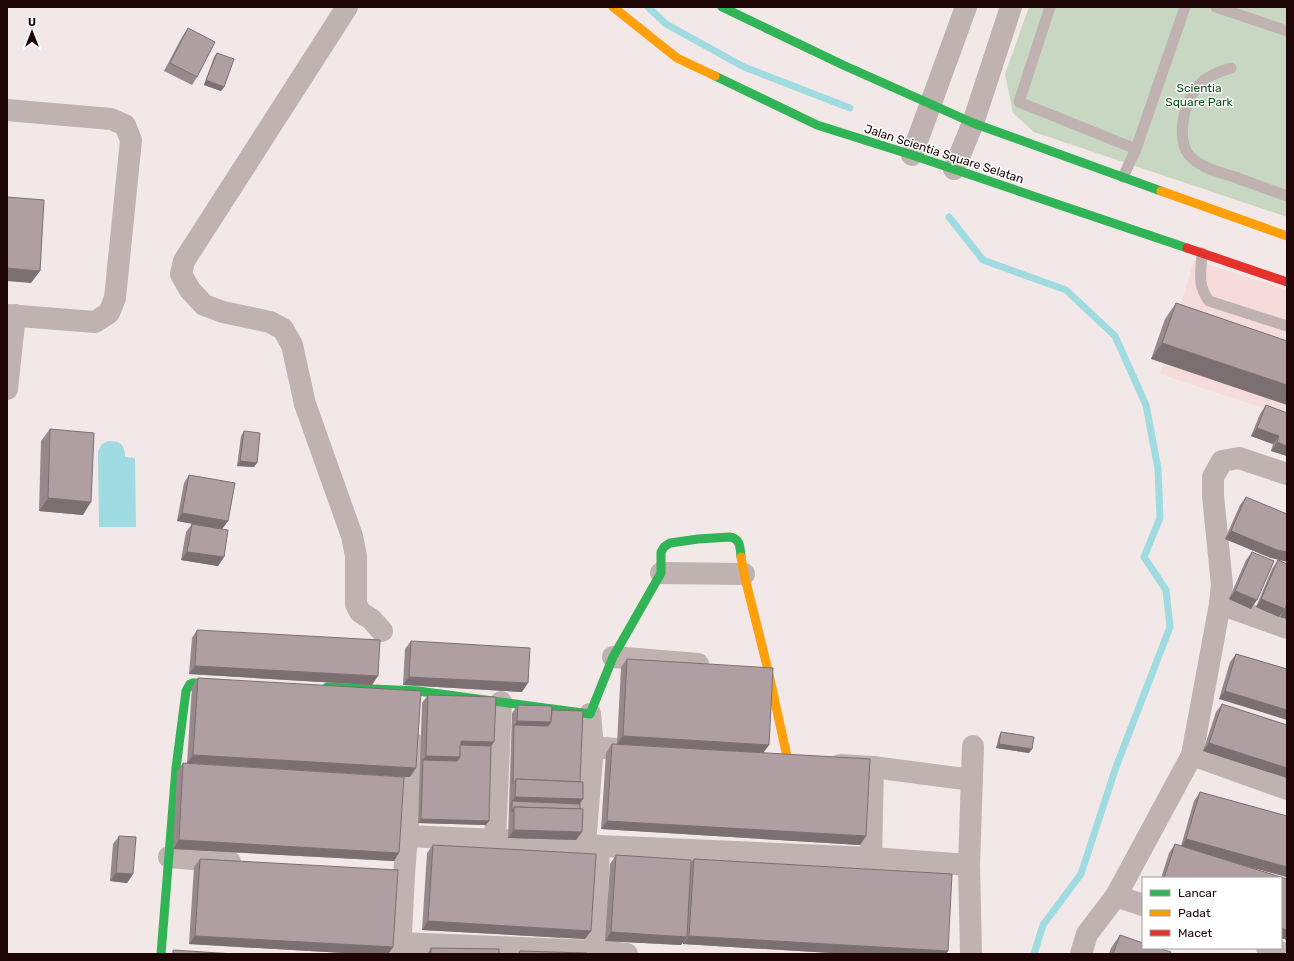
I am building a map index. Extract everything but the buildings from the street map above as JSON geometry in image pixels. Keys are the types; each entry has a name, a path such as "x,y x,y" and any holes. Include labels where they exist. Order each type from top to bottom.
{"street":[{"path":"347,7 184,261 181,274 190,290 204,305 223,312 270,322 283,329 292,345 305,404 352,536 356,556 356,604 360,612 371,619 382,631"},
{"name":"Jalan Scientia Square Selatan","path":"613,7 678,58 816,125 912,154 1287,282"},
{"path":"722,7 815,52 973,123 1287,236"},
{"path":"912,154 966,7"},
{"path":"954,169 973,123 1011,7"},
{"path":"7,110 111,118 125,125 132,140 115,298 109,313 95,322 11,315 7,389"},
{"path":"1081,954 1087,934 1116,896 1192,756 1220,604 1222,585 1213,496 1213,477 1222,461 1240,458 1287,474"},
{"path":"596,952 592,845 593,748 590,714 613,657 661,573 661,552 664,547 670,543 730,537 735,538 739,542 744,574 768,670 788,761"},
{"path":"661,573 744,574"},
{"path":"1220,604 1287,628"},
{"path":"613,657 714,665"},
{"path":"745,668 768,670"},
{"path":"183,954 161,953 169,857 184,769 188,687 193,683 232,684"},
{"path":"316,686 386,688 418,691 590,714"},
{"path":"418,691 407,836 396,875 400,948 627,954"},
{"path":"495,840 501,702"},
{"path":"971,954 969,865 973,746"},
{"path":"593,748 655,752"},
{"path":"1192,756 1287,789"},
{"path":"764,759 873,768 972,780"},
{"path":"871,858 873,768"},
{"path":"388,781 411,782"},
{"path":"407,836 871,858 969,865"},
{"path":"169,857 248,863"},
{"path":"1116,896 1142,905"},
{"path":"1270,949 1285,954"}],"lane":[{"path":"1050,7 1018,102 1136,149"},
{"path":"1123,177 1136,149 1185,7"},
{"path":"1216,7 1287,31"},
{"path":"1231,68 1214,73 1202,80 1194,90 1182,122 1183,141 1189,154 1202,165 1287,196"},
{"path":"1202,253 1201,286 1203,293 1209,302 1287,326"}],"shaded area":[{"path":"1194,260 1287,290 1287,416 1160,374"}],"green space":[{"name":"Scientia Square Park","path":"1029,7 1287,7 1287,217 1034,132 1013,113 1005,74"}],"water":[{"path":"108,441 121,444 124,449 125,457 135,458 136,527 99,527 98,451 102,444"}],"waterway":[{"path":"648,7 666,24 744,67 850,108"},
{"path":"949,217 983,260 1066,290 1115,336 1146,405 1158,469 1160,518 1144,557 1166,590 1170,627 1116,767 1081,874 1043,925 1034,954"}],"traffic: fast":[{"path":"722,7 843,65 973,123 1161,191"},
{"path":"715,76 817,125 912,155 1187,248"},
{"path":"327,687 418,691 590,714 613,657 661,573 661,552 664,547 670,543 730,537 734,538 738,542 741,557"},
{"path":"161,954 176,768 186,691 190,684 193,683 224,684"}],"traffic: slow":[{"path":"613,7 677,58 715,76"},
{"path":"1161,191 1287,236"},
{"path":"741,557 788,761"}],"traffic: jam":[{"path":"1187,248 1287,282"}]}
